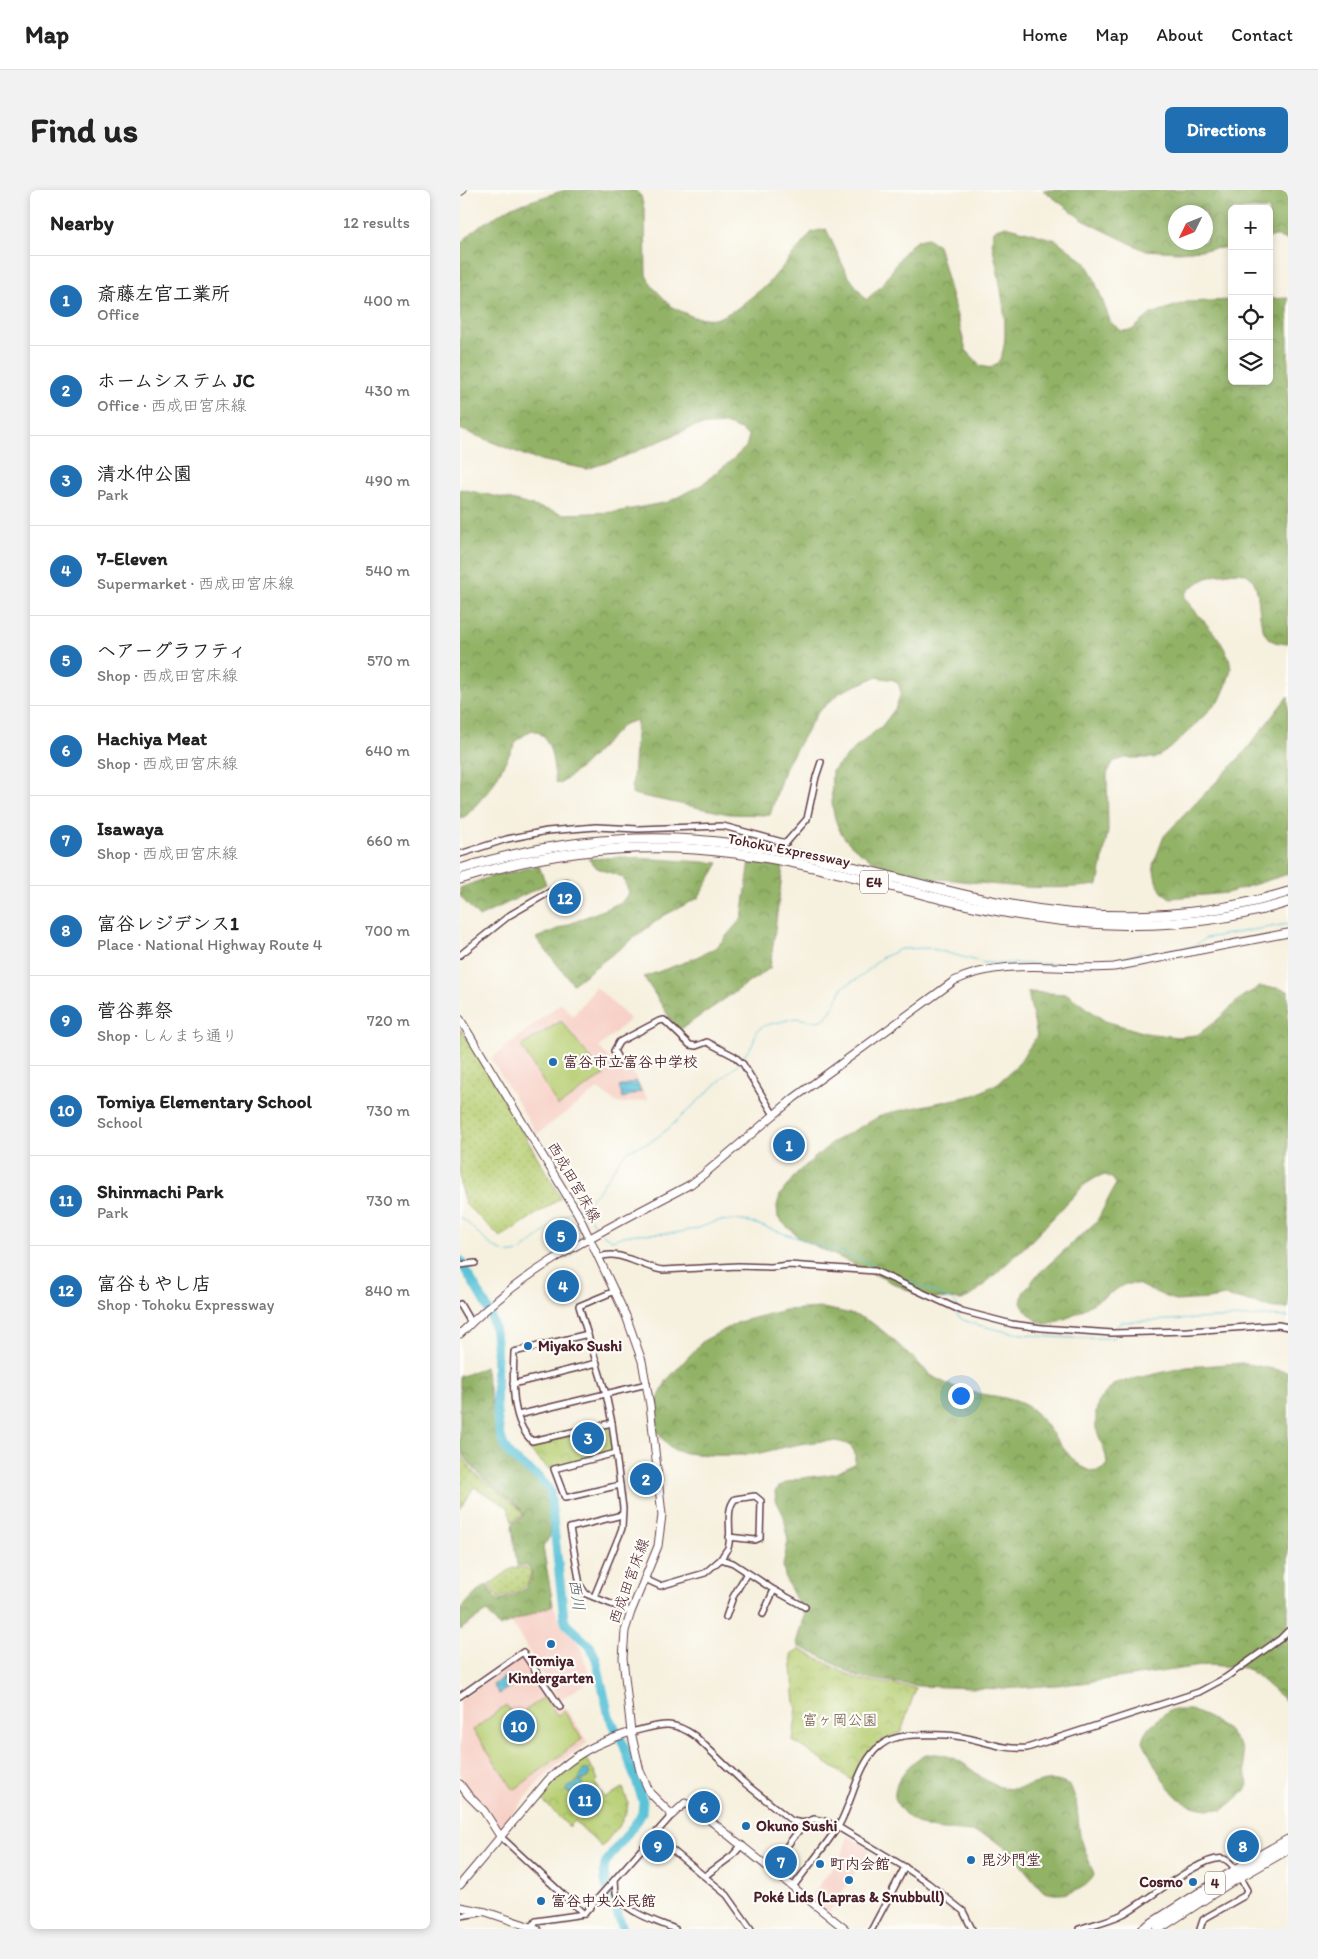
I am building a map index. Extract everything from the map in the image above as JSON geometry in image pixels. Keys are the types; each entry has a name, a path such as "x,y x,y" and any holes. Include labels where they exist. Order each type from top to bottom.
{"highway":[{"name":"Tohoku Expressway","path":"460,869 511,855 556,846 598,841 658,838 714,842 771,850 994,901 1072,913 1112,916 1174,915 1235,906 1288,892"},
{"name":"Tohoku Expressway","path":"460,879 494,868 566,853 660,847 693,848 754,856 825,870 992,910 1073,923 1144,925 1191,923 1236,915 1288,902"},
{"name":"4","path":"1158,1929 1288,1840"},
{"name":"4","path":"1143,1929 1237,1874 1288,1849"}],"street":[{"path":"460,854 507,839 546,832 596,827 638,829 723,828 786,843 807,820 820,762"},
{"path":"460,955 486,932 510,915 567,882"},
{"path":"460,1334 497,1300 538,1268 691,1184 794,1098 942,988 965,976 989,968 1009,966 1088,969 1114,967 1288,932"},
{"name":"西成田宮床線","path":"460,1019 578,1214 600,1257 635,1340 647,1384 662,1515 658,1546 625,1631 624,1650 628,1733 645,1784 658,1802 672,1815"},
{"path":"620,1062 614,1051 620,1042 659,1020 664,1020 690,1045 696,1046 707,1042 738,1059 743,1064 774,1115"},
{"path":"600,1257 609,1254 616,1255 652,1269 664,1270 738,1266 771,1268 789,1265 875,1271 962,1311 1022,1326 1112,1333 1188,1331 1278,1325 1288,1327"},
{"path":"460,1265 475,1263"},
{"path":"594,1597 622,1528 622,1515 612,1423 606,1394 579,1306 615,1291"},
{"path":"460,1304 474,1320"},
{"path":"588,1334 514,1352 513,1384 518,1414 527,1436 532,1441 612,1423"},
{"path":"513,1384 597,1363"},
{"path":"518,1414 647,1384"},
{"path":"616,1453 554,1469 565,1498 620,1484"},
{"path":"645,1579 660,1586 705,1573 721,1559 728,1547 728,1537 731,1504 735,1499 755,1496 761,1501 760,1538 755,1540 728,1537"},
{"path":"622,1515 570,1528 580,1585 586,1594 631,1612"},
{"path":"721,1559 733,1563 804,1607"},
{"path":"726,1617 733,1597 747,1573"},
{"path":"763,1614 774,1590"},
{"path":"793,1887 838,1827 851,1802 856,1785 868,1760 874,1751 889,1740 914,1736 955,1735 1006,1749 1027,1748 1212,1686 1280,1639 1288,1631"},
{"path":"460,1696 523,1652 560,1707"},
{"path":"460,1885 549,1779 563,1766 587,1749 611,1738 668,1724 677,1725 686,1730 753,1790 792,1821 802,1823 819,1819 838,1827 905,1867 963,1912 972,1929"},
{"path":"460,1784 484,1811 500,1836 584,1914"},
{"path":"460,1907 486,1912 534,1928 536,1921 584,1914 672,1815 682,1805 689,1804 845,1929"},
{"path":"770,1868 800,1829 802,1823"},
{"path":"654,1835 727,1895 751,1929"},
{"path":"705,1876 732,1856 742,1845"},
{"path":"1079,1929 1122,1914 1193,1867 1210,1861 1224,1859 1230,1863 1247,1890 1244,1896 1207,1916 1203,1920 1200,1929"},
{"path":"872,1929 905,1867"},
{"path":"613,1882 616,1882 614,1888 618,1898 626,1905 645,1917 675,1929"},
{"path":"460,1916 486,1912"}],"shaded area":[{"name":"富谷市立富谷中学校","path":"596,987 630,1019 599,1047 617,1067 628,1064 648,1100 618,1104 598,1089 537,1134 491,1059 561,1003 573,1016"},
{"name":"Tomiya Kindergarten","path":"553,1605 562,1626 575,1639 581,1649 591,1680 559,1700 511,1622"},
{"path":"523,1655 559,1710 565,1707 588,1742 560,1762 535,1786 503,1826 498,1825 482,1801 467,1789 460,1773 460,1701"},
{"path":"848,1836 870,1849 829,1913 810,1898 842,1854"}],"green space":[{"path":"565,190 635,190 641,196 645,213 646,275 652,286 672,307 693,317 716,319 735,310 768,284 812,232 826,229 847,274 866,300 878,290 906,250 919,240 927,238 938,245 966,350 981,366 990,368 999,361 1005,336 1003,303 992,242 993,233 996,229 1006,226 1056,240 1085,262 1093,276 1111,323 1122,331 1132,330 1151,314 1187,302 1228,300 1228,385 1273,385 1273,299 1288,298 1288,643 1275,642 1267,636 1262,627 1254,582 1245,573 1238,572 1211,576 1197,583 1185,594 1185,599 1219,639 1229,657 1231,669 1226,686 1220,700 1171,748 1155,758 1125,758 1113,762 1107,774 1108,831 1098,885 1062,888 1026,887 923,878 887,867 855,849 843,835 835,818 832,800 832,771 856,747 882,726 895,709 901,693 899,685 894,680 876,677 841,692 817,713 784,770 770,815 729,814 632,794 637,720 624,724 584,765 560,784 556,782 548,744 539,733 532,730 517,740 491,788 467,815 460,819 460,489 504,498 563,514 616,512 668,502 701,485 746,447 749,436 741,430 725,424 695,426 623,457 587,469 534,459 460,429 460,244 479,226 512,207"},
{"path":"1043,190 1288,190 1288,240 1273,237 1273,205 1228,205 1228,247 1213,249 1213,205 1168,205 1168,250 1200,250 1179,252 1144,250 1083,220"},
{"path":"1288,696 1288,874 1227,893 1170,898 1162,892 1156,881 1153,865 1164,836 1243,754"},
{"path":"621,857 719,863 698,898 663,916 573,984 536,938 622,902 629,892 623,877 597,868 588,859"},
{"path":"750,861 783,867 770,968 678,1031 644,977 688,961 716,948 742,918"},
{"path":"539,866 546,884 479,917 460,896 460,888 489,877"},
{"path":"1260,987 1278,988 1288,991 1288,1308 1275,1308 1225,1296 1176,1301 1137,1284 1125,1284 1072,1316 1048,1325 1038,1322 1026,1311 1021,1303 1023,1293 1037,1275 1097,1221 1116,1184 1113,1179 1106,1175 1097,1177 1084,1185 1032,1240 974,1294 962,1300 922,1297 799,1238 778,1218 777,1206 780,1195 797,1173 833,1142 884,1114 975,1095 998,1083 1016,1067 1037,1036 1028,992 1067,994 1105,1021 1146,1033 1178,1037 1197,1035 1215,1022 1243,996"},
{"path":"561,1021 604,1075 558,1106 521,1046"},
{"path":"460,1028 478,1055 561,1198 501,1237 466,1205 460,1186"},
{"path":"822,1308 854,1315 872,1323 927,1372 943,1382 971,1392 1012,1400 1028,1407 1041,1419 1068,1454 1078,1464 1088,1470 1098,1471 1107,1464 1096,1428 1096,1412 1099,1400 1115,1383 1187,1367 1242,1363 1288,1372 1288,1703 1256,1675 1245,1668 1208,1665 1082,1683 1004,1689 919,1686 858,1677 798,1646 797,1640 804,1615 786,1580 783,1566 788,1541 784,1516 776,1500 775,1491 788,1482 828,1475 843,1470 854,1464 854,1451 846,1444 833,1441 816,1442 748,1455 714,1455 681,1452 668,1445 653,1424 654,1407 667,1380 703,1341 739,1322 785,1310"},
{"path":"485,1367 499,1443 510,1460 530,1473 543,1485 549,1502 550,1536 543,1547 553,1605 499,1627 487,1611 460,1630 460,1610 480,1589 487,1585 496,1599 499,1600 522,1591 528,1584 532,1572 528,1566 517,1565 512,1527 513,1523 524,1516 520,1508 478,1473 465,1457 460,1447 460,1375 462,1376"},
{"path":"607,1426 610,1428 614,1453 548,1469 527,1447"},
{"path":"460,1453 473,1472 520,1509 523,1515 512,1522 508,1507 474,1487 460,1509"},
{"path":"517,1567 527,1568 531,1572 527,1584 520,1590 498,1598 489,1585 511,1569"},
{"name":"富ヶ岡公園","path":"799,1649 857,1679 916,1688 901,1732 878,1746 852,1780 793,1741 797,1708 795,1704 791,1654"},
{"path":"544,1698 558,1716 564,1711 582,1739 514,1790 473,1730 506,1705 515,1717"},
{"path":"1169,1710 1191,1710 1209,1718 1227,1729 1241,1747 1248,1785 1243,1793 1223,1810 1198,1807 1184,1802 1165,1783 1155,1766 1143,1741 1148,1728"},
{"path":"930,1754 947,1756 964,1764 994,1785 1004,1788 1022,1788 1045,1781 1062,1782 1071,1787 1076,1800 1080,1836 1094,1875 1090,1881 1079,1889 1064,1894 1043,1891 1005,1848 989,1837 972,1832 928,1828 910,1818 903,1812 896,1801 895,1795 898,1782 916,1760"},
{"path":"586,1756 598,1780 595,1783 605,1798 623,1788 628,1802 627,1810 621,1823 602,1847 575,1821 569,1827 539,1797 564,1771"}],"water":[{"path":"636,1081 641,1091 623,1098 619,1087"},
{"path":"508,1674 515,1683 499,1694 493,1685"},
{"path":"583,1770 588,1770 590,1774 589,1777 581,1782 582,1790 576,1794 566,1791 567,1788 578,1782"}],"waterway":[{"path":"741,1060 753,1044 756,1032 763,1026 796,1018 813,1021 823,1020 831,1011 843,987 862,976 881,958 901,949 929,948 985,963 1093,964 1119,960 1140,953 1153,955 1194,946 1206,938 1288,924"},
{"path":"577,1209 583,1208 600,1189 621,1158 629,1150 652,1141 668,1129 739,1063"},
{"path":"583,1208 598,1230"},
{"path":"460,1217 488,1243 504,1252 512,1253 521,1251 564,1216 574,1211"},
{"path":"602,1234 612,1240 636,1234 675,1233 695,1229 718,1221 735,1220 750,1222 859,1259 954,1301 958,1307"},
{"name":"西川","path":"460,1260 490,1313 493,1322 496,1346 497,1417 503,1443 512,1457 545,1483 550,1491 564,1618 566,1624 590,1646 596,1659 609,1716 623,1743 643,1801 642,1813 606,1862 604,1870 607,1887 623,1929"},
{"path":"958,1311 957,1315 963,1320 981,1326 1037,1336 1113,1338 1116,1335"},
{"path":"1117,1327 1121,1322 1267,1316 1288,1317"}],"place":[{"name":"富谷もやし店","path":"565,898"},
{"name":"富谷市立富谷中学校","path":"553,1062"},
{"name":"斎藤左官工業所","path":"789,1145"},
{"name":"ヘアーグラフティ","path":"561,1236"},
{"name":"7-Eleven","path":"563,1286"},
{"name":"Miyako Sushi","path":"528,1346"},
{"name":"清水仲公園","path":"588,1438"},
{"name":"ホームシステム JC","path":"646,1479"},
{"name":"Tomiya Kindergarten","path":"551,1644"},
{"name":"Tomiya Elementary School","path":"519,1726"},
{"name":"Shinmachi Park","path":"585,1800"},
{"name":"Hachiya Meat","path":"704,1807"},
{"name":"Okuno Sushi","path":"746,1826"},
{"name":"菅谷葬祭","path":"658,1846"},
{"name":"富谷レジデンス1","path":"1243,1846"},
{"name":"毘沙門堂","path":"971,1860"},
{"name":"Isawaya","path":"781,1862"},
{"name":"町内会館","path":"820,1864"},
{"name":"Poké Lids (Lapras & Snubbull)","path":"849,1880"},
{"name":"Cosmo","path":"1193,1882"},
{"name":"富谷中央公民館","path":"541,1901"}]}
